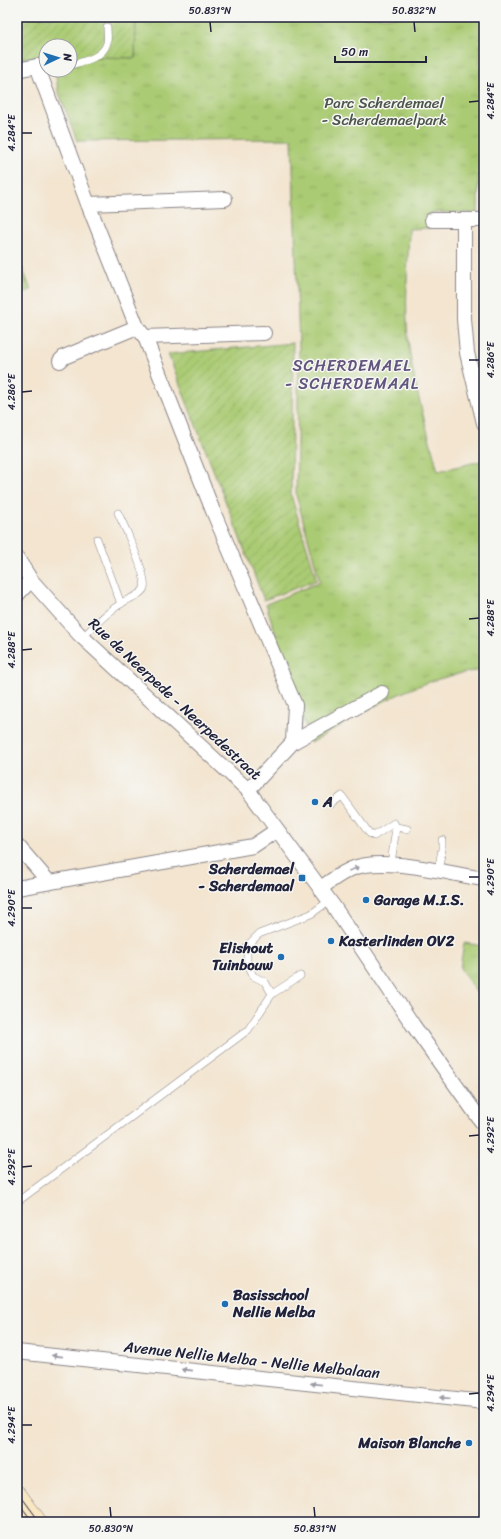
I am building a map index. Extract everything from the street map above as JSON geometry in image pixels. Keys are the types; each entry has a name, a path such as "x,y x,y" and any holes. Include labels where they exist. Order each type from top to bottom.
{"street":[{"path":"17,70 38,66"},
{"path":"45,78 88,204 213,511 295,705 293,742"},
{"path":"88,204 225,199"},
{"path":"432,220 484,220"},
{"path":"464,220 464,319 467,353 484,423"},
{"path":"60,361 64,357 141,332 264,333"},
{"name":"Rue de Neerpede - Neerpedestraat","path":"17,558 31,580 83,637 248,790 329,901 413,1025 484,1125"},
{"path":"17,595 31,580"},
{"path":"248,790 293,742 382,693"},
{"path":"17,888 252,846 277,830"},
{"path":"17,845 49,882"},
{"path":"320,889 333,879 352,868 374,864 391,864 484,879"},
{"name":"Avenue Nellie Melba - Nellie Melbalaan","path":"17,1352 484,1402"},
{"path":"17,1496 37,1522"}],"lane":[{"path":"78,63 88,61 101,52 107,43 107,26"},
{"path":"83,637 105,616 141,592 144,588 145,582 142,570 118,513"},
{"path":"97,539 121,604"},
{"path":"331,804 342,796 369,833 374,836 394,823 396,827 407,829"},
{"path":"391,864 396,827"},
{"path":"438,872 442,840"},
{"path":"272,994 264,982 253,976 247,962 247,946 259,934 311,914 329,901"},
{"path":"17,1202 248,1030 272,994 300,976"}],"green space":[{"path":"17,17 136,17 135,58 78,56 78,38 38,38 38,57 17,59"},
{"name":"Parc Scherdemael - Scherdemaelpark","path":"136,17 481,17 478,213 432,212 430,228 409,229 407,303 411,362 438,471 481,461 484,465 484,670 437,679 415,687 372,707 311,743 266,604 320,582 296,495 299,347 292,139 77,141 58,90 56,78 78,78 78,56 135,58"},
{"path":"17,255 31,290 17,296"},
{"path":"293,343 291,495 317,580 264,600 168,354"},
{"path":"464,943 484,946 484,1004 460,968"}],"tram line":[{"path":"17,1491 40,1522"},
{"path":"17,1501 33,1522"}],"place":[{"name":"A","path":"315,802"},
{"name":"Scherdemael - Scherdemaal","path":"302,878"},
{"name":"Garage M.I.S.","path":"366,900"},
{"name":"Kasterlinden OV2","path":"331,941"},
{"name":"Elishout Tuinbouw","path":"281,957"},
{"name":"Basisschool Nellie Melba","path":"225,1304"},
{"name":"Maison Blanche","path":"469,1443"}],"district":[{"name":"SCHERDEMAEL - SCHERDEMAAL","path":"352,374"}]}
